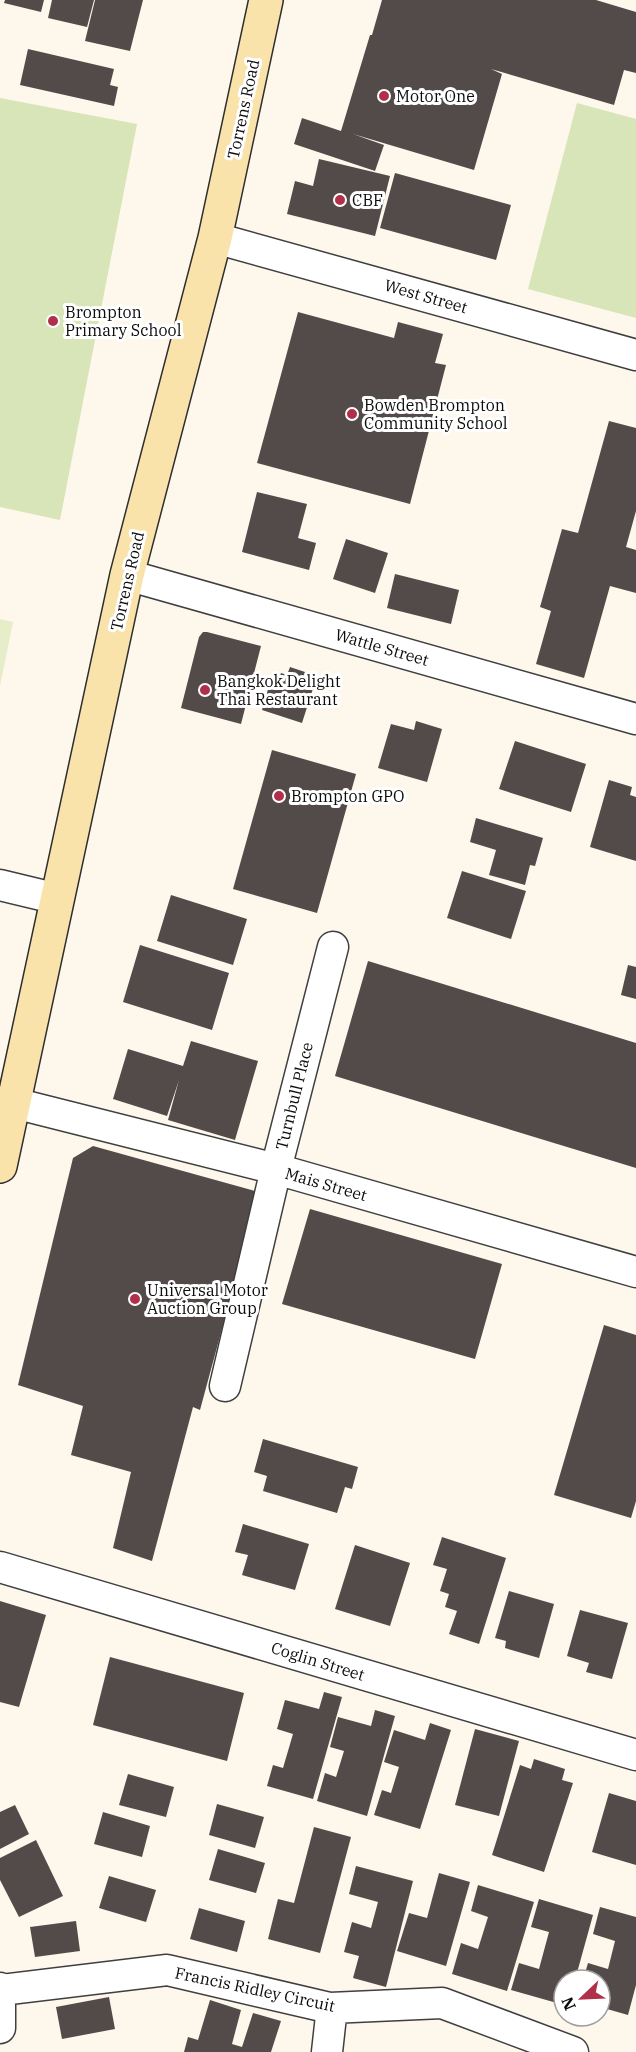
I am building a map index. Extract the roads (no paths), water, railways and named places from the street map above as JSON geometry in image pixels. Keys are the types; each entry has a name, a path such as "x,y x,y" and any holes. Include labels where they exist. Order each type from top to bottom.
{"main road":[{"name":"Torrens Road","path":"0,1166 127,575 215,238 266,0"}],"street":[{"name":"West Street","path":"215,238 636,355"},
{"name":"Wattle Street","path":"127,575 636,719"},
{"path":"0,885 58,899"},
{"name":"Turnbull Place","path":"225,1386 276,1169 333,947"},
{"name":"Mais Street","path":"14,1103 276,1169 636,1272"},
{"name":"Coglin Street","path":"0,1567 636,1755"},
{"name":"Francis Ridley Circuit","path":"0,1989 167,1970 330,2008 442,2003 573,2052"},
{"path":"0,1989 0,2028"},
{"path":"327,2052 330,2008"}],"place":[{"name":"Motor One","path":"384,96"},
{"name":"CBF","path":"340,200"},
{"name":"Brompton Primary School","path":"53,321"},
{"name":"Bowden Brompton Community School","path":"352,414"},
{"name":"Bangkok Delight Thai Restaurant","path":"205,690"},
{"name":"Brompton GPO","path":"279,796"},
{"name":"Universal Motor Auction Group","path":"135,1299"}]}
